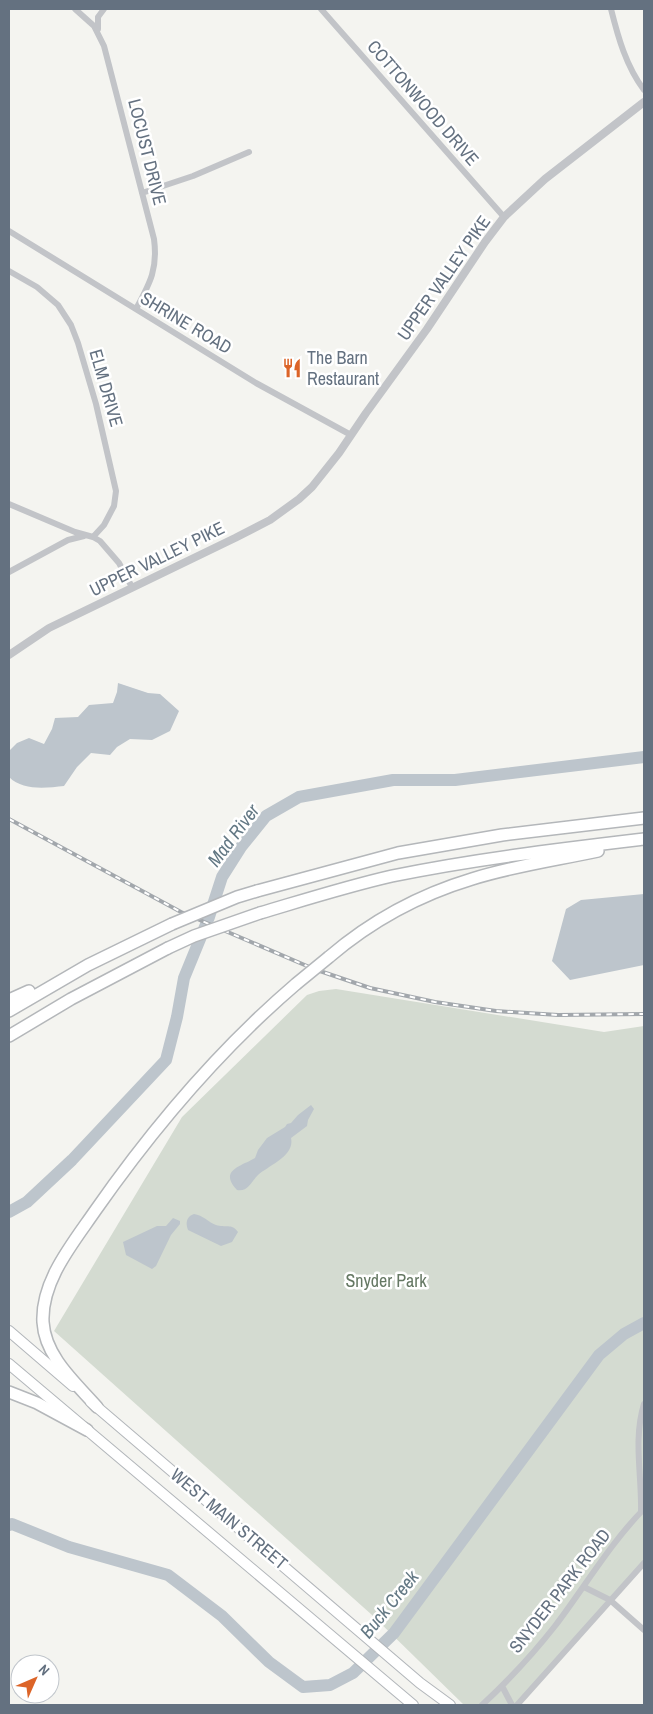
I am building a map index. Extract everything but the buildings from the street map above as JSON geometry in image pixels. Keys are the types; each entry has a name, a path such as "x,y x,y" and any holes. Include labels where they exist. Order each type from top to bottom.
{"highway":[{"path":"9,1000 88,965 172,924 257,891 398,853 502,836 644,818"},
{"path":"9,1036 71,999 168,948 194,936 260,913 340,889 420,871 486,859 644,840"},
{"path":"97,1407 61,1366 48,1346 45,1334 44,1310 51,1282 60,1263 81,1230 122,1173 160,1125 221,1056 296,984 353,938 390,914 444,888 473,878 644,840"},
{"path":"9,1011 88,965"},
{"path":"9,1392 37,1403 87,1430"}],"main road":[{"name":"WEST MAIN STREET","path":"9,1331 420,1683 450,1705"},
{"name":"WEST MAIN STREET","path":"9,1364 414,1705"}],"street":[{"name":"LOCUST DRIVE","path":"75,9 86,18 98,33 109,64 154,239 156,261 152,278 136,309"},
{"path":"98,33 98,18 104,9"},
{"name":"COTTONWOOD DRIVE","path":"321,9 504,217"},
{"path":"611,9 617,34 635,76 644,90"},
{"name":"UPPER VALLEY PIKE","path":"9,655 49,628 236,538 285,510 312,488 332,463 427,329 504,217 546,179 644,102"},
{"path":"142,193 194,176 250,152"},
{"name":"SHRINE ROAD","path":"9,231 260,385 351,435"},
{"name":"ELM DRIVE","path":"9,271 37,287 58,305 68,320 78,343 96,404 116,491 114,506 104,525 90,536"},
{"path":"9,504 75,532 90,536 108,549 119,562 132,587"},
{"path":"9,572 68,540 75,537 90,536"},
{"name":"SNYDER PARK ROAD","path":"482,1705 539,1646 643,1511 637,1445 638,1428 644,1404"},
{"path":"517,1705 644,1563"},
{"path":"584,1587 610,1600 644,1630"},
{"path":"502,1686 512,1705"}],"green space":[{"name":"Snyder Park","path":"336,989 604,1032 644,1026 644,1563 516,1705 464,1705 372,1615 54,1331 182,1117 307,995"}],"shaded area":[{"path":"118,683 148,693 160,694 179,711 170,731 152,740 130,739 117,747 110,755 91,753 77,767 64,786 28,787 9,777 9,751 17,743 29,738 44,744 52,729 55,718 78,717 89,705 113,703"},
{"path":"644,894 644,965 570,980 552,961 566,909 581,900"},
{"path":"311,1105 314,1109 307,1126 291,1138 289,1150 285,1155 258,1175 247,1188 237,1190 230,1178 231,1173 239,1166 255,1158 258,1150 267,1138 291,1123"},
{"path":"194,1214 216,1225 236,1229 238,1232 232,1242 221,1246 188,1230 187,1220"},
{"path":"173,1218 180,1221 180,1224 171,1235 156,1266 152,1269 126,1255 123,1242 157,1226 166,1226"}],"waterway":[{"name":"Mad River","path":"9,1212 27,1202 72,1160 166,1060 177,1017 184,978 209,917 222,877 241,847 266,816 299,797 393,780 455,780 644,757"},
{"name":"Buck Creek","path":"9,1525 12,1524 69,1547 168,1575 222,1616 269,1662 303,1687 330,1685 353,1673 394,1633 599,1355 624,1334 644,1323"}],"railway":[{"path":"9,819 181,912 314,969 370,988 435,1002 496,1011 558,1015 644,1014"}],"place":[{"name":"The Barn Restaurant","path":"292,368"}]}
